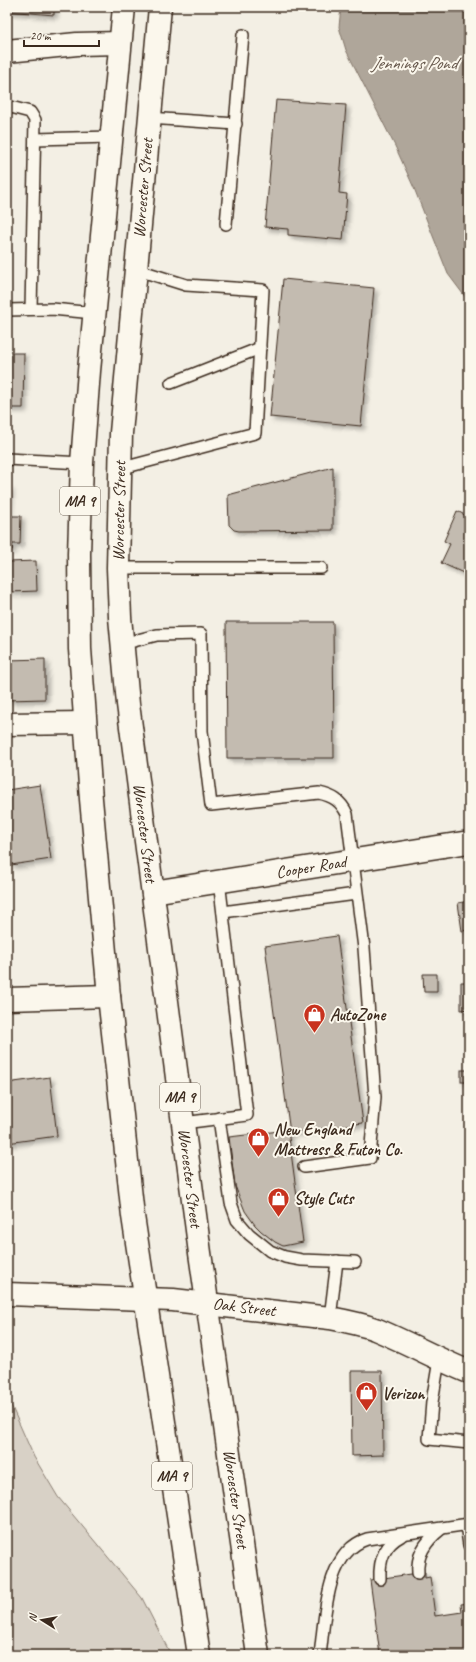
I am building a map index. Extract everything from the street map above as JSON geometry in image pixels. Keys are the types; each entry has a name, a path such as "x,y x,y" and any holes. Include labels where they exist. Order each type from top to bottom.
{"main road":[{"name":"MA 9","path":"124,7 94,313 82,462 79,601 85,723 109,996 133,1216 144,1298 199,1655"},
{"name":"Worcester Street","path":"160,7 124,387 119,469 118,568 122,644 128,704 152,892 207,1303 258,1655"},
{"path":"7,51 82,44 120,43"},
{"path":"7,724 85,723"},
{"name":"Cooper Road","path":"152,892 469,842"},
{"path":"7,999 109,996"},
{"name":"Oak Street","path":"7,1294 144,1298 207,1303 330,1318 355,1323 376,1330 439,1360 469,1372"}],"lane":[{"path":"226,224 244,35"},
{"path":"7,106 30,112 35,120 32,309"},
{"path":"149,118 236,124"},
{"path":"35,139 111,137"},
{"path":"119,469 255,433 263,290 186,285 135,269"},
{"path":"7,310 32,309 94,313"},
{"path":"171,383 260,348"},
{"path":"7,459 82,462"},
{"path":"118,568 321,568"},
{"path":"122,644 157,635 201,634 202,731 211,805 318,793 333,797 340,802 347,814 364,948 375,1097 370,1158 304,1167"},
{"path":"183,1122 247,1115 219,882"},
{"path":"223,912 356,894"},
{"path":"219,1118 229,1194 233,1212 243,1228 255,1240 270,1251 281,1256 302,1260 355,1262"},
{"path":"330,1318 337,1261"},
{"path":"439,1360 432,1402 429,1439 469,1443"},
{"path":"320,1655 330,1586 342,1558 350,1549 362,1541 468,1525 469,1545"},
{"path":"418,1573 418,1562 423,1548 441,1529"},
{"path":"380,1578 380,1566 383,1553 391,1543 403,1534"}],"shaded area":[{"path":"7,1396 34,1457 58,1497 142,1598 169,1651 56,1652 56,1655 7,1655"}],"water":[{"name":"Jennings Pond","path":"341,7 469,7 469,307 466,298 448,274 414,188 395,146 346,50 339,27"}],"building":[{"path":"7,7 54,7 54,15 7,11"},
{"path":"276,100 346,105 339,193 347,194 343,240 288,235 288,229 265,227"},
{"path":"283,279 374,288 361,426 270,417"},
{"path":"7,353 24,353 23,408 7,408"},
{"path":"333,467 333,530 239,531 234,530 229,525 228,495"},
{"path":"7,487 10,487 8,516 21,516 20,544 12,544 12,550 7,550"},
{"path":"457,511 469,517 468,575 441,563 450,544 444,541"},
{"path":"36,561 37,591 10,592 9,562"},
{"path":"226,622 333,622 334,758 227,758"},
{"path":"45,659 45,699 7,700 7,660"},
{"path":"40,785 51,859 11,865 7,839 7,790"},
{"path":"469,901 469,930 462,931 458,903"},
{"name":"AutoZone","path":"337,936 363,1123 290,1133 265,946"},
{"path":"423,974 437,974 437,992 424,992"},
{"path":"461,982 469,982 469,1009 461,1010"},
{"path":"461,1070 469,1070 469,1082 461,1082"},
{"path":"50,1077 57,1136 7,1143 7,1083"},
{"path":"288,1130 303,1242 283,1246 275,1242 261,1231 245,1211 235,1186 229,1137"},
{"name":"Verizon","path":"351,1371 382,1371 383,1455 352,1456"},
{"path":"425,1572 425,1578 430,1577 435,1616 462,1612 461,1604 469,1603 469,1655 380,1655 370,1580"}],"place":[{"name":"AutoZone","path":"314,1034"},
{"name":"New England Mattress & Futon Co.","path":"259,1158"},
{"name":"Style Cuts","path":"278,1218"},
{"name":"Verizon","path":"367,1412"}]}
